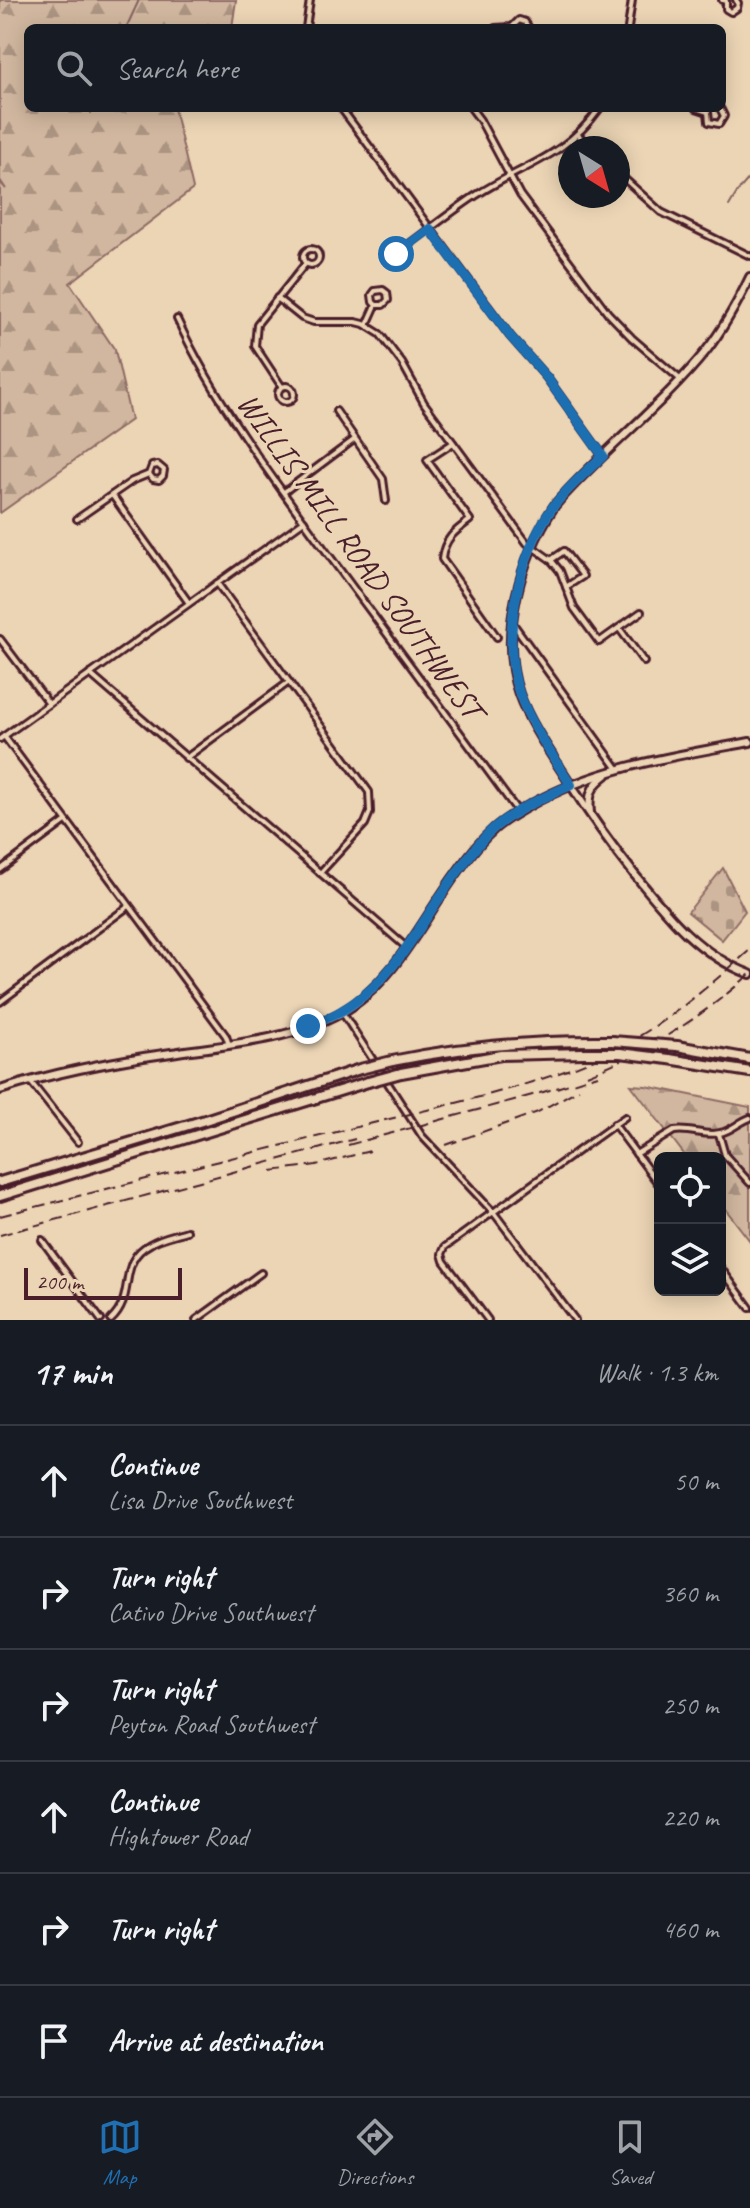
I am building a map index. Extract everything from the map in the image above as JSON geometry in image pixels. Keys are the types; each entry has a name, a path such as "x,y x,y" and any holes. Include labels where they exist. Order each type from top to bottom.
{"highway":[{"path":"0,1182 360,1069 433,1053 525,1042 612,1041 677,1046 750,1059"},
{"path":"0,1196 368,1082 501,1055 620,1053 750,1072"},
{"path":"725,1068 750,1079"}],"main road":[{"path":"750,277 724,325 681,380 555,505 542,524 519,583 513,623 512,662 519,693 530,719 617,853 685,934 715,957 750,974"},
{"path":"0,1090 29,1080 105,1063 229,1045 308,1026 342,1012 375,987 480,843 497,826 518,812 571,785 615,770 750,742"},
{"path":"590,815 590,792 596,782 615,770"}],"street":[{"path":"307,24 310,0"},
{"path":"629,24 632,0"},
{"path":"725,0 726,9 733,12 738,6 736,0"},
{"path":"344,112 603,456"},
{"path":"474,112 520,195 608,313 681,380"},
{"path":"396,254 477,194 551,155 578,135 597,112"},
{"path":"710,112 709,122 719,124 724,116 722,112"},
{"path":"630,184 661,212 750,256"},
{"path":"311,249 317,251 319,259 316,264 306,263 303,258 305,252 311,249"},
{"path":"282,387 255,346 257,324 306,263"},
{"path":"383,290 388,300 383,305 376,305 372,295 375,291 383,290"},
{"path":"277,298 302,318 314,322 350,321 367,325 380,334 402,363 424,403 532,548 551,560 560,571 579,615 599,642 641,612"},
{"path":"367,325 376,305"},
{"name":"WILLIS MILL ROAD SOUTHWEST","path":"177,319 209,381 304,521 518,812"},
{"path":"282,387 293,390 295,395 291,401 279,399 282,387"},
{"path":"336,411 383,479 386,501"},
{"path":"284,492 354,437"},
{"path":"453,443 427,460 470,520 445,542 442,559 497,637"},
{"path":"77,519 132,481 149,474"},
{"path":"112,495 189,603"},
{"path":"229,1045 226,1036 2,738 304,521"},
{"path":"551,560 564,551 583,576 566,587"},
{"path":"217,583 365,785 370,800 370,812 365,824 320,873"},
{"path":"513,623 615,770"},
{"path":"619,628 644,662"},
{"path":"0,639 49,704"},
{"path":"90,674 406,947"},
{"path":"186,758 289,682"},
{"path":"0,870 66,821"},
{"path":"0,1002 129,906"},
{"path":"342,1012 422,1136 494,1213 575,1320"},
{"path":"29,1080 78,1142"},
{"path":"488,1320 444,1261 442,1254 445,1247 625,1117"},
{"path":"636,1154 674,1131 719,1134 750,1118"},
{"path":"614,1124 654,1178"},
{"path":"719,1134 725,1155 750,1183"},
{"path":"111,1320 124,1304 128,1274 139,1252 149,1244 187,1231"},
{"path":"42,1240 101,1320"},
{"path":"196,1320 203,1318 261,1273"},
{"path":"726,1275 750,1308"}],"green space":[{"path":"0,0 236,0 233,24 24,24 24,112 175,112 193,189 70,283 115,350 131,420 0,513 0,182 6,189 0,180"},
{"path":"723,868 745,911 722,940 688,912"},
{"path":"631,1085 750,1107 750,1241 726,1210 726,1152 682,1152"}],"waterway":[{"path":"128,24 139,0"},
{"path":"729,206 750,177"}],"railway":[{"path":"0,1216 460,1102 554,1075 614,1050 650,1029 702,991 750,950"},
{"path":"587,1075 673,1032 750,974"},
{"path":"348,1145 598,1075"},
{"path":"446,1145 538,1112 579,1089"},
{"path":"0,1235 355,1139"},
{"path":"272,1171 316,1165 370,1151"}],"route":[{"path":"308,1026 342,1012 375,987 455,875 497,826 571,785 530,719 519,693 512,662 512,629 519,583 542,524 568,489 603,456 547,378 510,336 430,229 396,254"}]}
